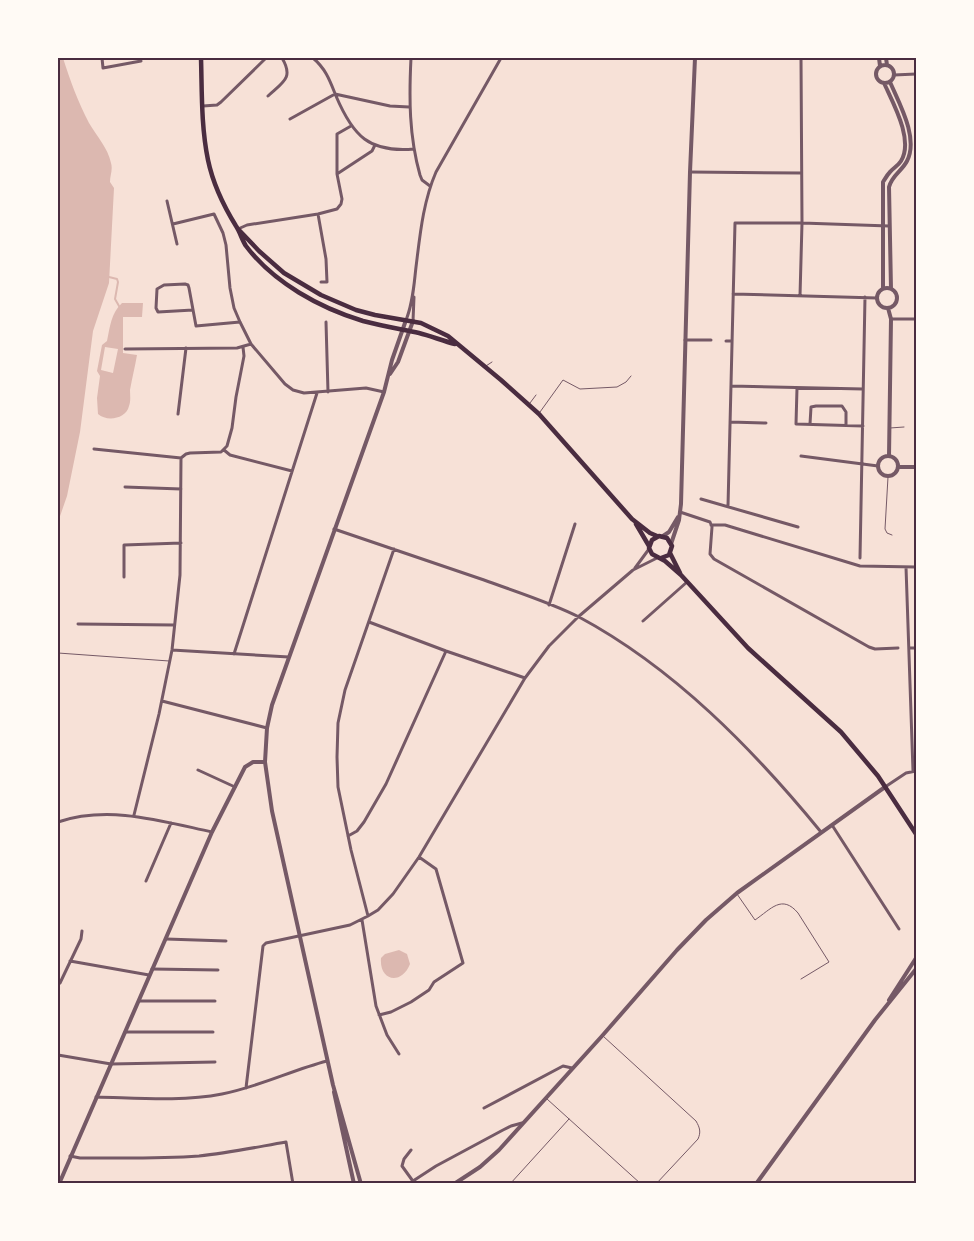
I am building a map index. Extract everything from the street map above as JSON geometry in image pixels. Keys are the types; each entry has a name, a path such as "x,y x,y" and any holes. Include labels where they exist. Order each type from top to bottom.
{"main road":[{"path":"201,58 204,139 208,162 222,203 238,229 245,245 267,268 314,301 350,316 457,345"},
{"path":"238,229 259,251 284,272 321,296 356,310 413,321 435,328 448,336 539,414 632,518 650,533 667,538 671,544 670,553 681,575"},
{"path":"632,518 652,554 681,575 748,648 841,732 885,787 916,834"},
{"path":"649,548 652,540 657,536"},
{"path":"659,558 666,557 670,553"}],"street":[{"path":"102,58 103,68 141,61"},
{"path":"203,106 221,102 266,58"},
{"path":"268,96 287,78 288,68 282,58"},
{"path":"313,58 325,70 351,126 364,138 386,149 414,150"},
{"path":"411,58 409,107 414,150 422,180 430,186"},
{"path":"354,1184 272,811 265,762 267,728 272,705 384,392 392,360 406,320 413,292 421,231 430,186 436,172 501,58"},
{"path":"671,544 680,512 695,58"},
{"path":"800,296 802,223 801,58"},
{"path":"879,58 880,66 876,76 879,81 884,83 890,82"},
{"path":"886,58 887,65 894,74"},
{"path":"880,66 887,65"},
{"path":"894,74 916,74"},
{"path":"877,298 882,306 888,308 893,306 896,300 896,295 891,289 890,183 907,163 910,151 908,124 890,82 894,74"},
{"path":"877,298 883,289 883,182 900,163 904,149 902,125 884,83"},
{"path":"290,119 335,94 390,106 409,107"},
{"path":"238,229 248,225 318,214 337,209 341,204 342,198 337,174 337,134 351,126"},
{"path":"337,174 372,151 375,145"},
{"path":"690,172 801,173"},
{"path":"167,200 177,244"},
{"path":"173,224 214,214 223,233 226,245 234,308 251,344 285,384 293,390 304,393 366,388 384,392"},
{"path":"318,214 326,259 326,282 321,282"},
{"path":"728,506 735,223 889,226"},
{"path":"194,310 158,312 156,308 157,290 164,285 188,285 194,310 196,326 240,322"},
{"path":"883,289 891,289"},
{"path":"388,376 398,362 413,321 413,292"},
{"path":"733,294 877,298"},
{"path":"860,558 865,297"},
{"path":"888,308 891,319 888,456"},
{"path":"891,319 916,319"},
{"path":"326,322 328,392"},
{"path":"685,340 711,340"},
{"path":"726,341 731,341"},
{"path":"125,349 243,347 251,344"},
{"path":"94,449 181,458 190,453 217,453 224,450 229,442 232,428 244,356 243,347"},
{"path":"178,414 186,348"},
{"path":"731,386 863,389"},
{"path":"798,388 796,424 863,426"},
{"path":"234,654 317,393"},
{"path":"810,424 810,411 812,407 842,406 846,412 846,425"},
{"path":"730,422 766,423"},
{"path":"224,450 230,455 292,471"},
{"path":"801,456 878,466"},
{"path":"888,456 896,459 899,467 896,473 888,476 882,474 878,466 882,457 888,456"},
{"path":"134,815 162,701 172,650 180,575 181,458"},
{"path":"899,467 916,467"},
{"path":"125,487 181,489"},
{"path":"701,499 798,527"},
{"path":"680,512 708,520 712,525 709,551 714,559 869,647 875,649 898,648"},
{"path":"663,536 669,532 680,512"},
{"path":"549,605 575,524"},
{"path":"712,525 725,525 860,566 916,567"},
{"path":"334,529 549,605 578,617 623,644 661,671 710,713 756,758 820,832"},
{"path":"124,577 124,545 181,543"},
{"path":"246,1088 262,948 266,943 362,920 378,910 392,894 418,857 525,678 549,646 578,617 633,570 649,548"},
{"path":"368,916 338,787 338,723 345,690 394,549"},
{"path":"633,570 659,558"},
{"path":"454,1184 480,1167 499,1150 706,920 737,893 831,824 902,775 915,771 906,567"},
{"path":"644,621 687,582"},
{"path":"369,622 525,678"},
{"path":"78,624 174,625"},
{"path":"909,648 916,648"},
{"path":"172,650 289,657"},
{"path":"348,836 357,831 364,822 386,784 446,651"},
{"path":"162,701 267,728"},
{"path":"59,1184 212,832 248,764 265,762"},
{"path":"198,770 235,786"},
{"path":"58,821 99,815 134,815 212,832"},
{"path":"146,881 171,823"},
{"path":"831,824 899,929"},
{"path":"379,1015 411,1002 429,990 434,982 463,963 436,869 418,857"},
{"path":"362,920 376,1006 387,1035 399,1054"},
{"path":"58,983 60,984 81,939 82,932"},
{"path":"166,939 226,941"},
{"path":"756,1184 875,1020 916,958"},
{"path":"70,961 149,975"},
{"path":"152,969 218,970"},
{"path":"875,1020 916,969"},
{"path":"139,1001 215,1001"},
{"path":"125,1032 213,1032"},
{"path":"58,1055 110,1064 215,1062"},
{"path":"96,1097 158,1099 220,1094 246,1088 328,1061"},
{"path":"484,1108 563,1066 572,1068"},
{"path":"333,1085 361,1184"},
{"path":"411,1150 404,1158 402,1166 414,1182 436,1166 511,1126 522,1123"},
{"path":"70,1156 80,1158 198,1156 286,1142 293,1184"}],"lane":[{"path":"485,367 492,362"},
{"path":"539,414 563,380 580,389 617,387 626,382 631,376"},
{"path":"529,405 536,395"},
{"path":"889,428 904,427"},
{"path":"888,476 885,529 887,533 892,535"},
{"path":"58,653 170,661"},
{"path":"737,893 755,920 777,905 785,903 792,906 798,913 829,962 801,979"},
{"path":"602,1036 696,1122 700,1128 698,1139 656,1184"},
{"path":"545,1097 641,1184"},
{"path":"510,1184 570,1118"}],"shaded area":[{"path":"58,58 63,58 74,91 85,115 107,152 112,166 110,182 114,188 109,283 93,331 80,432 67,496 58,522"},
{"path":"122,303 143,303 142,317 123,317 123,353 137,355 129,406 124,414 116,418 106,418 98,414 97,398 100,376 97,371 102,345 107,341 115,311","holes":["105,347 118,349 113,373 101,370"]},
{"path":"399,950 407,954 410,964 402,975 392,978 384,972 381,966 381,958 385,954"}],"waterway":[{"path":"109,277 117,279 115,299 119,306"}]}
